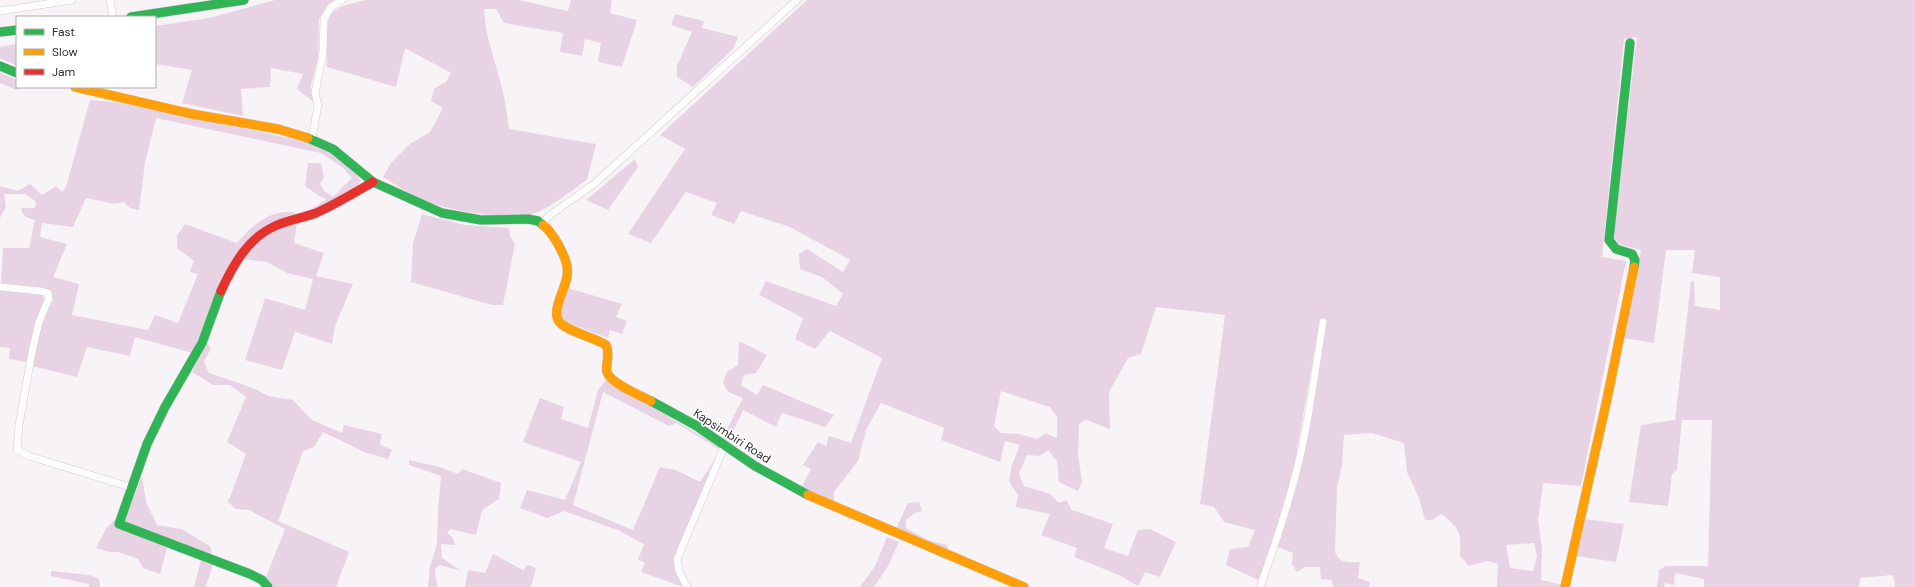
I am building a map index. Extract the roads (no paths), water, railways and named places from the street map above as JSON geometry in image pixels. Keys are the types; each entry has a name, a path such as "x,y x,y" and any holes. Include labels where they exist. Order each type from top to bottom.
{"main road":[{"path":"139,16 244,0"},
{"path":"0,32 16,30"},
{"path":"1565,587 1607,399 1635,260 1632,254 1616,250 1611,246 1609,240 1630,43"},
{"path":"0,66 16,73"},
{"path":"79,88 192,114 278,129 312,139 333,149 373,182 442,214 480,220 528,219 543,223"},
{"path":"268,587 262,580 250,574 119,524 152,434 167,404 189,369 208,329 214,307 240,256 251,243 264,232 293,219 325,208 373,182"},
{"name":"Kapsimbiri Road","path":"543,223 550,230 556,240 564,255 567,266 567,276 556,312 557,319 560,323 606,345 609,351 608,372 612,380 695,426 755,466 818,500 1024,587"}],"street":[{"path":"0,11 72,0"},
{"path":"110,0 112,16"},
{"path":"312,139 318,105 315,93 323,53 324,19 331,7 342,0"},
{"path":"543,223 550,214 594,184 797,0"},
{"path":"0,287 45,292 48,293 49,298 39,322 32,352 19,425 17,450 29,456 133,488"},
{"path":"1260,587 1281,528 1296,475 1305,433 1323,322"},
{"path":"687,587 679,571 677,559 725,445"}]}
